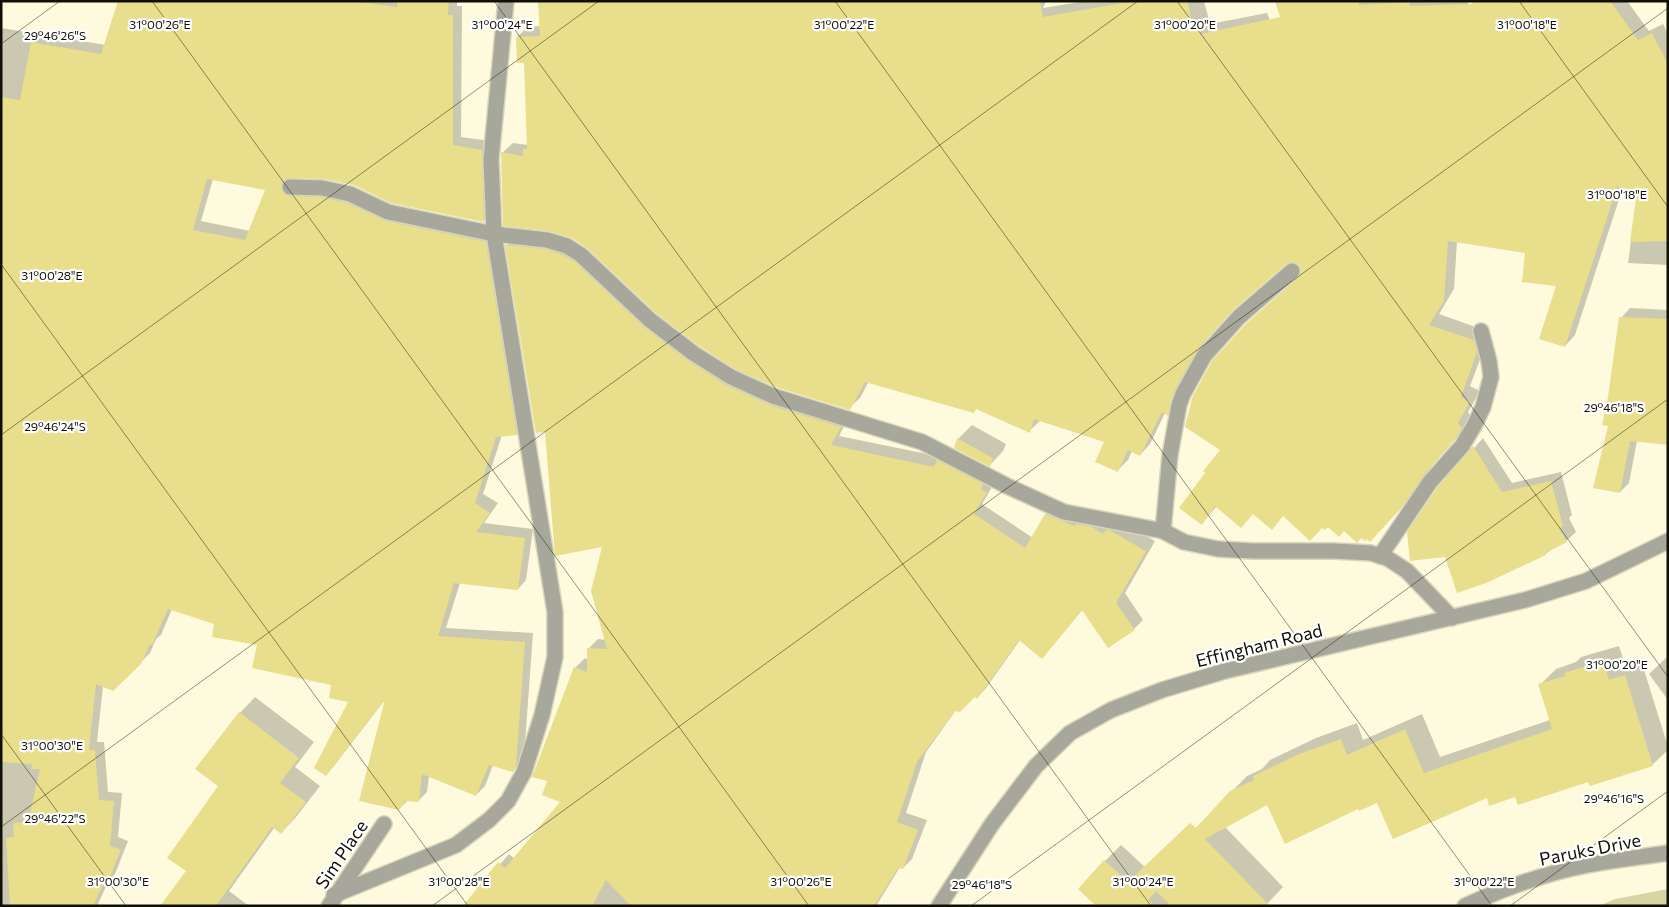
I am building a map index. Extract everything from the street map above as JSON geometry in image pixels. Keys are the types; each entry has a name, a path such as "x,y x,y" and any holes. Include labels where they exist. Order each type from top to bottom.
{"street":[{"path":"332,901 456,845 490,820 508,801 524,772 542,715 555,657 555,612 494,234 491,159 506,1"},
{"path":"290,187 322,188 350,194 388,212 494,234 546,240 567,246 581,255 650,320 693,353 732,377 773,396 922,442 1007,486 1064,512 1163,532 1184,542 1218,549 1253,551 1334,550 1372,553 1387,558 1407,571 1452,618"},
{"path":"1163,532 1170,455 1179,405 1183,394 1204,356 1239,317 1292,271"},
{"path":"1380,556 1430,482 1462,446 1483,407 1491,377 1481,331"},
{"name":"Effingham Road","path":"939,906 992,824 1036,766 1070,734 1110,710 1162,690 1225,671 1525,600 1586,581 1668,541"},
{"name":"Sim Place","path":"332,901 384,824"},
{"name":"Paruks Drive","path":"1465,906 1534,879 1588,865 1668,853"}],"shaded area":[{"path":"1668,889 1668,906 1599,906 1615,899"}],"building":[{"path":"118,1 350,1 397,7 397,1 449,1 448,15 453,15 453,145 482,150 484,222 391,203 354,185 324,179 290,178 282,182 281,187 285,195 321,197 347,203 386,221 486,242 517,435 496,437 475,503 490,513 476,532 525,538 518,590 454,583 438,636 525,642 516,767 513,772 489,765 476,796 422,774 419,802 405,801 399,810 359,801 385,699 326,776 314,768 348,702 329,698 331,685 252,668 257,645 212,637 214,624 168,609 152,645 150,644 141,664 113,691 96,684 89,750 95,750 99,800 114,801 110,846 121,850 107,884 104,883 93,906 10,906 6,838 14,837 13,823 28,822 40,769 31,769 32,764 1,762 1,97 20,100 31,42 101,54","holes":["207,179 265,190 245,240 193,230"]},
{"path":"538,1 1040,1 1043,17 1133,1 1188,1 1192,26 1198,25 1200,34 1280,17 1275,1 1359,1 1359,5 1409,2 1410,6 1472,4 1473,1 1610,1 1638,40 1652,33 1668,64 1668,241 1630,242 1637,191 1617,187 1565,347 1539,339 1556,286 1522,282 1525,253 1448,241 1444,301 1429,325 1474,340 1477,352 1461,397 1470,402 1458,423 1462,428 1423,476 1402,507 1370,542 1367,539 1365,541 1361,538 1357,543 1344,531 1339,537 1328,527 1325,530 1322,528 1310,541 1283,516 1272,530 1253,514 1241,528 1215,506 1202,525 1179,508 1205,473 1203,471 1220,450 1185,427 1192,398 1212,361 1246,324 1298,278 1301,270 1299,265 1291,262 1286,264 1233,310 1197,350 1174,391 1168,416 1162,412 1140,456 1128,450 1118,472 1095,462 1104,442 1034,419 1030,433 976,409 974,413 865,382 850,410 776,387 735,369 698,345 656,313 587,248 572,238 548,231 503,226 501,152 523,156 523,149 527,149 524,63 517,63 516,37 540,36"},
{"path":"505,245 545,249 563,255 575,262 644,327 687,360 726,385 770,405 841,427 831,445 934,467 937,460 983,484 981,489 987,492 974,514 1025,548 1045,514 1075,526 1076,524 1092,527 1103,534 1106,530 1109,530 1146,551 1116,603 1135,630 1108,648 1082,610 1042,659 1019,640 977,699 975,697 960,712 955,711 917,762 897,822 918,830 903,869 898,868 874,906 631,906 606,880 592,906 463,906 498,862 505,868 560,802 542,795 547,781 532,777 574,667 587,672 587,648 607,649 591,591 602,547 555,556 545,432 536,433"},
{"path":"1619,317 1668,319 1668,445 1630,441 1620,493 1593,488 1608,426 1602,425 1608,397"},
{"path":"957,438 993,458 990,467 954,448"},
{"path":"1473,446 1502,492 1551,481 1563,526 1559,528 1567,542 1545,553 1546,555 1486,583 1457,593 1445,557 1410,561 1407,532 1437,488"},
{"path":"1603,661 1609,680 1625,675 1653,766 1590,786 1588,782 1518,805 1515,797 1489,806 1487,798 1393,839 1377,803 1359,811 1358,809 1285,844 1267,805 1205,839 1270,906 1171,906 1156,891 1148,900 1155,906 1096,906 1078,889 1104,860 1128,882 1190,823 1196,828 1230,791 1254,780 1253,776 1299,754 1341,739 1347,755 1405,729 1424,773 1552,729 1538,684 1565,676 1564,673"},
{"path":"239,712 299,758 280,783 306,802 281,834 272,827 216,906 160,906 186,871 167,858 218,786 195,769"}]}
